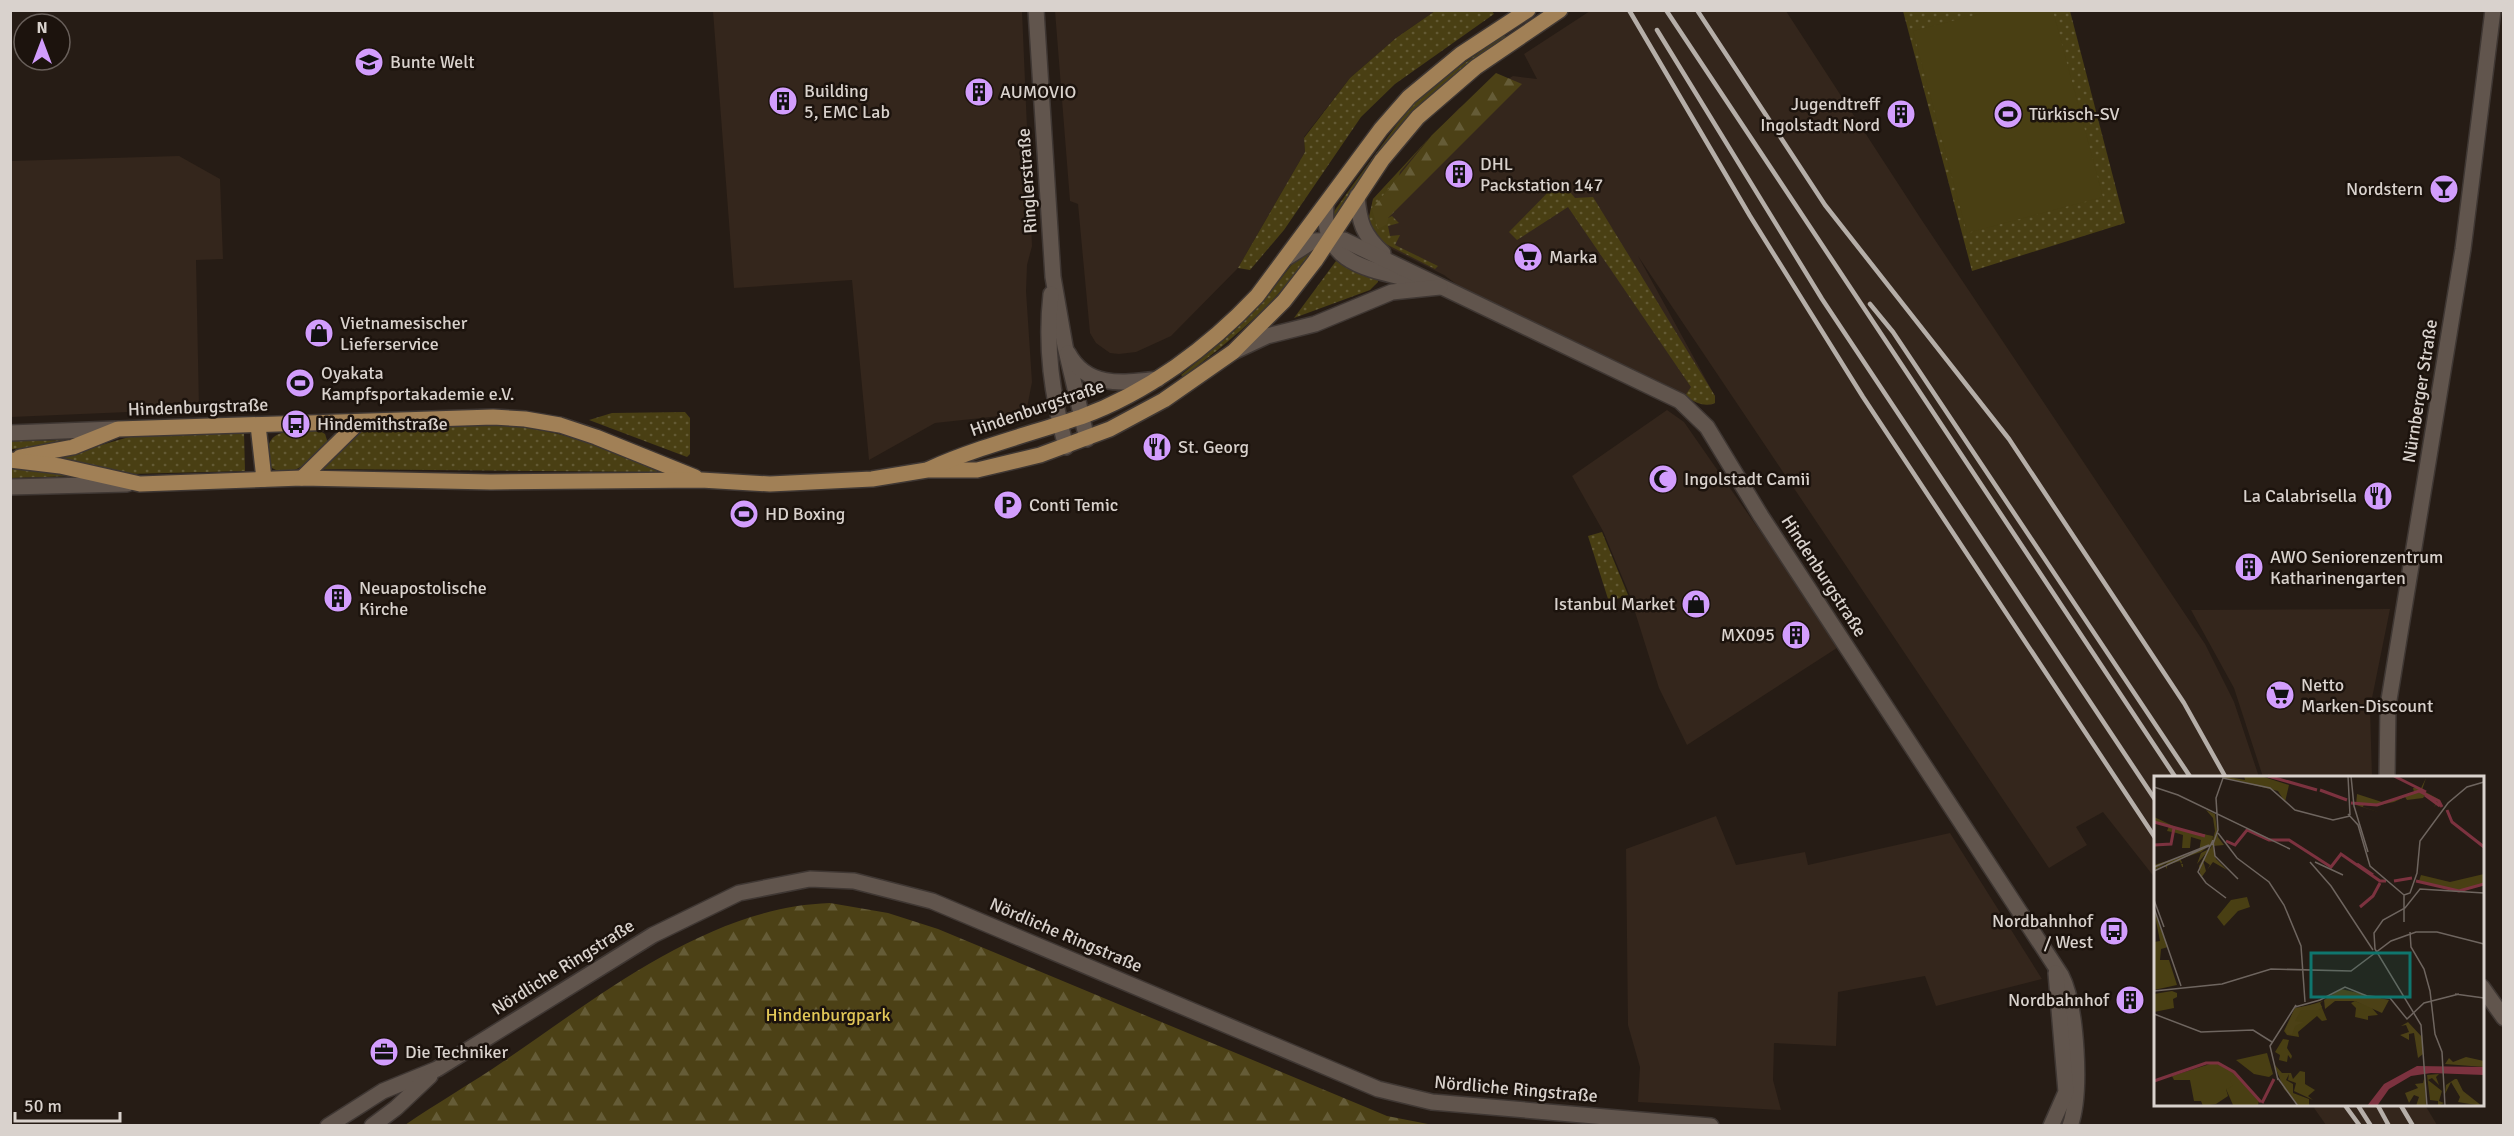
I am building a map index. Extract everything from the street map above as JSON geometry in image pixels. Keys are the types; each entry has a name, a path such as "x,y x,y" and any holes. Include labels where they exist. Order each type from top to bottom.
{"main road":[{"name":"Hindenburgstraße","path":"927,471 960,456 1082,416 1158,379 1235,319 1288,257 1381,129 1409,97 1476,44 1528,10"},
{"name":"Hindenburgstraße","path":"10,459 60,466 140,484 302,478 491,482 700,480 749,484 815,483 872,479 927,471 951,472 1004,465 1087,439 1164,400 1233,352 1284,302 1382,160 1418,117 1487,59 1560,10"},
{"name":"Hindenburgstraße","path":"10,459 73,447 118,429 493,417 560,425 700,480"},
{"path":"302,478 359,422"},
{"path":"258,425 264,479"}],"street":[{"name":"Ringlerstraße","path":"1036,10 1053,277 1065,346 1087,439"},
{"name":"Nürnberger Straße","path":"2387,776 2388,706 2463,249 2493,10"},
{"path":"1357,196 1359,219 1364,233 1392,261"},
{"path":"1326,204 1325,221 1329,239"},
{"name":"Hindenburgstraße","path":"1329,239 1336,252 1347,259 1390,274 1440,287"},
{"name":"Hindenburgstraße","path":"1288,257 1313,241 1344,240 1392,261 1440,287 1680,401 1696,413 2068,991 2078,1093 2070,1125"},
{"name":"Ringlerstraße","path":"1053,277 1048,351 1052,393 1066,447"},
{"name":"Hindenburgstraße","path":"1233,352 1268,336 1315,324 1392,292 1440,287"},
{"path":"1065,346 1079,368 1106,382 1158,379"},
{"name":"Hindenburgstraße","path":"10,433 118,429"},
{"name":"Hindenburgstraße","path":"10,487 140,484"},
{"name":"Nördliche Ringstraße","path":"328,1125 383,1091 437,1069 653,935 739,893 794,880 854,881 932,901 985,921 1378,1089 1443,1104 1711,1125"},
{"name":"Hindenburgstraße","path":"2051,1125 2067,1092 2055,968"},
{"path":"2484,990 2504,1018"},
{"name":"Nördliche Ringstraße","path":"372,1125 396,1108 437,1069"}],"shaded area":[{"name":"AUMOVIO","path":"713,11 1022,11 1032,246 1027,265 1026,291 1032,382 1026,413 935,423 869,460 852,280 734,288"},
{"path":"1055,11 1435,11 1396,38 1350,78 1304,137 1305,152 1238,268 1171,336 1136,352 1119,354 1110,353 1096,343 1090,333 1078,204 1070,201"},
{"path":"1435,11 1492,11 1494,14 1395,84 1361,117 1284,230 1250,270 1238,268 1305,152 1304,138 1350,78 1396,38"},
{"path":"1590,11 1786,11 1921,219 2205,644 2234,702 2259,776 2154,776 2154,877 2103,812 2076,827 2087,845 2049,868 1638,256 1715,396 1715,403 1711,405 1697,403 1666,385 1463,289 1444,275 1380,243 1369,217 1373,199 1459,108 1513,76 1537,79 1524,54"},
{"name":"Türkisch-SV","path":"1903,11 2070,11 2125,223 1972,271"},
{"name":"Türkisch-SV","path":"1991,11 2053,11 2103,197 1967,233 1913,31"},
{"path":"1504,35 1506,37 1452,77 1408,119 1370,165 1332,221 1333,213 1409,108 1435,84"},
{"path":"1432,135 1400,172 1388,218 1392,216 1399,223 1388,226 1390,236 1400,235 1395,245 1438,266 1435,269 1384,243 1370,224 1369,217 1373,199"},
{"path":"179,156 220,179 223,259 196,260 199,409 11,417 11,161"},
{"path":"1560,180 1575,198 1593,197 1715,396 1715,403 1703,404 1685,396 1691,387 1568,207 1517,240 1509,232"},
{"path":"1315,246 1287,284 1255,318 1202,363 1183,377 1181,375 1232,333 1264,300 1297,258"},
{"path":"1336,261 1378,276 1378,282 1370,290 1294,318"},
{"path":"1667,410 1684,422 1840,646 1687,745 1659,688 1630,596 1603,531 1572,476"},
{"path":"685,412 690,418 690,454 687,457 589,420 612,413"},
{"path":"490,424 556,433 614,452 657,469 657,472 323,469 361,429"},
{"path":"318,430 325,434 328,443 303,466 288,472 272,468 268,449 274,436 288,431"},
{"path":"244,432 245,471 130,474 56,458 129,437"},
{"path":"74,440 44,447 11,449 10,441"},
{"path":"10,469 38,469 75,476 11,478"},
{"path":"1602,532 1628,595 1609,602 1588,536"},
{"path":"2390,609 2370,708 2372,776 2263,776 2234,688 2191,610"},
{"path":"1716,816 1736,865 1805,852 1808,865 1950,833 2042,979 1936,1006 1925,976 1838,992 1836,1046 1774,1043 1773,1080 1781,1110 1638,1102 1640,1067 1628,1025 1626,849"},
{"path":"2313,1106 2426,1106 2437,1125 2326,1125"}],"green space":[{"path":"1496,73 1522,84 1388,218 1387,224 1378,229 1372,209 1432,135"},
{"name":"Hindenburgpark","path":"830,903 888,913 938,929 1387,1116 1433,1125 405,1125 618,983 699,937 742,920 785,908"}],"railway":[{"path":"1629,10 1750,216 1863,397 2154,836"},
{"path":"1666,10 2175,776"},
{"path":"1697,10 1825,205 2009,439 2184,703 2225,776"},
{"path":"1657,30 1822,299 2154,798"},
{"path":"1870,304 1893,332 2190,776"},
{"path":"2345,1106 2360,1126"},
{"path":"2358,1106 2371,1126"},
{"path":"2378,1106 2389,1126"},
{"path":"2401,1106 2413,1126"}],"place":[{"name":"Bunte Welt","path":"369,62"},
{"name":"AUMOVIO","path":"979,92"},
{"name":"Building 5, EMC Lab","path":"783,101"},
{"name":"Jugendtreff Ingolstadt Nord","path":"1901,114"},
{"name":"Türkisch-SV","path":"2008,114"},
{"name":"DHL Packstation 147","path":"1459,174"},
{"name":"Nordstern","path":"2444,189"},
{"name":"Marka","path":"1528,257"},
{"name":"Vietnamesischer Lieferservice","path":"319,333"},
{"name":"Oyakata Kampfsportakademie e.V.","path":"300,383"},
{"name":"Hindemithstraße","path":"296,424"},
{"name":"St. Georg","path":"1157,447"},
{"name":"Ingolstadt Camii","path":"1663,479"},
{"name":"La Calabrisella","path":"2378,496"},
{"name":"Conti Temic","path":"1008,505"},
{"name":"HD Boxing","path":"744,514"},
{"name":"AWO Seniorenzentrum Katharinengarten","path":"2249,567"},
{"name":"Neuapostolische Kirche","path":"338,598"},
{"name":"Istanbul Market","path":"1696,604"},
{"name":"MX095","path":"1796,635"},
{"name":"Netto Marken-Discount","path":"2280,695"},
{"name":"Nordbahnhof / West","path":"2114,931"},
{"name":"Nordbahnhof","path":"2130,1000"},
{"name":"Die Techniker","path":"384,1052"}]}
